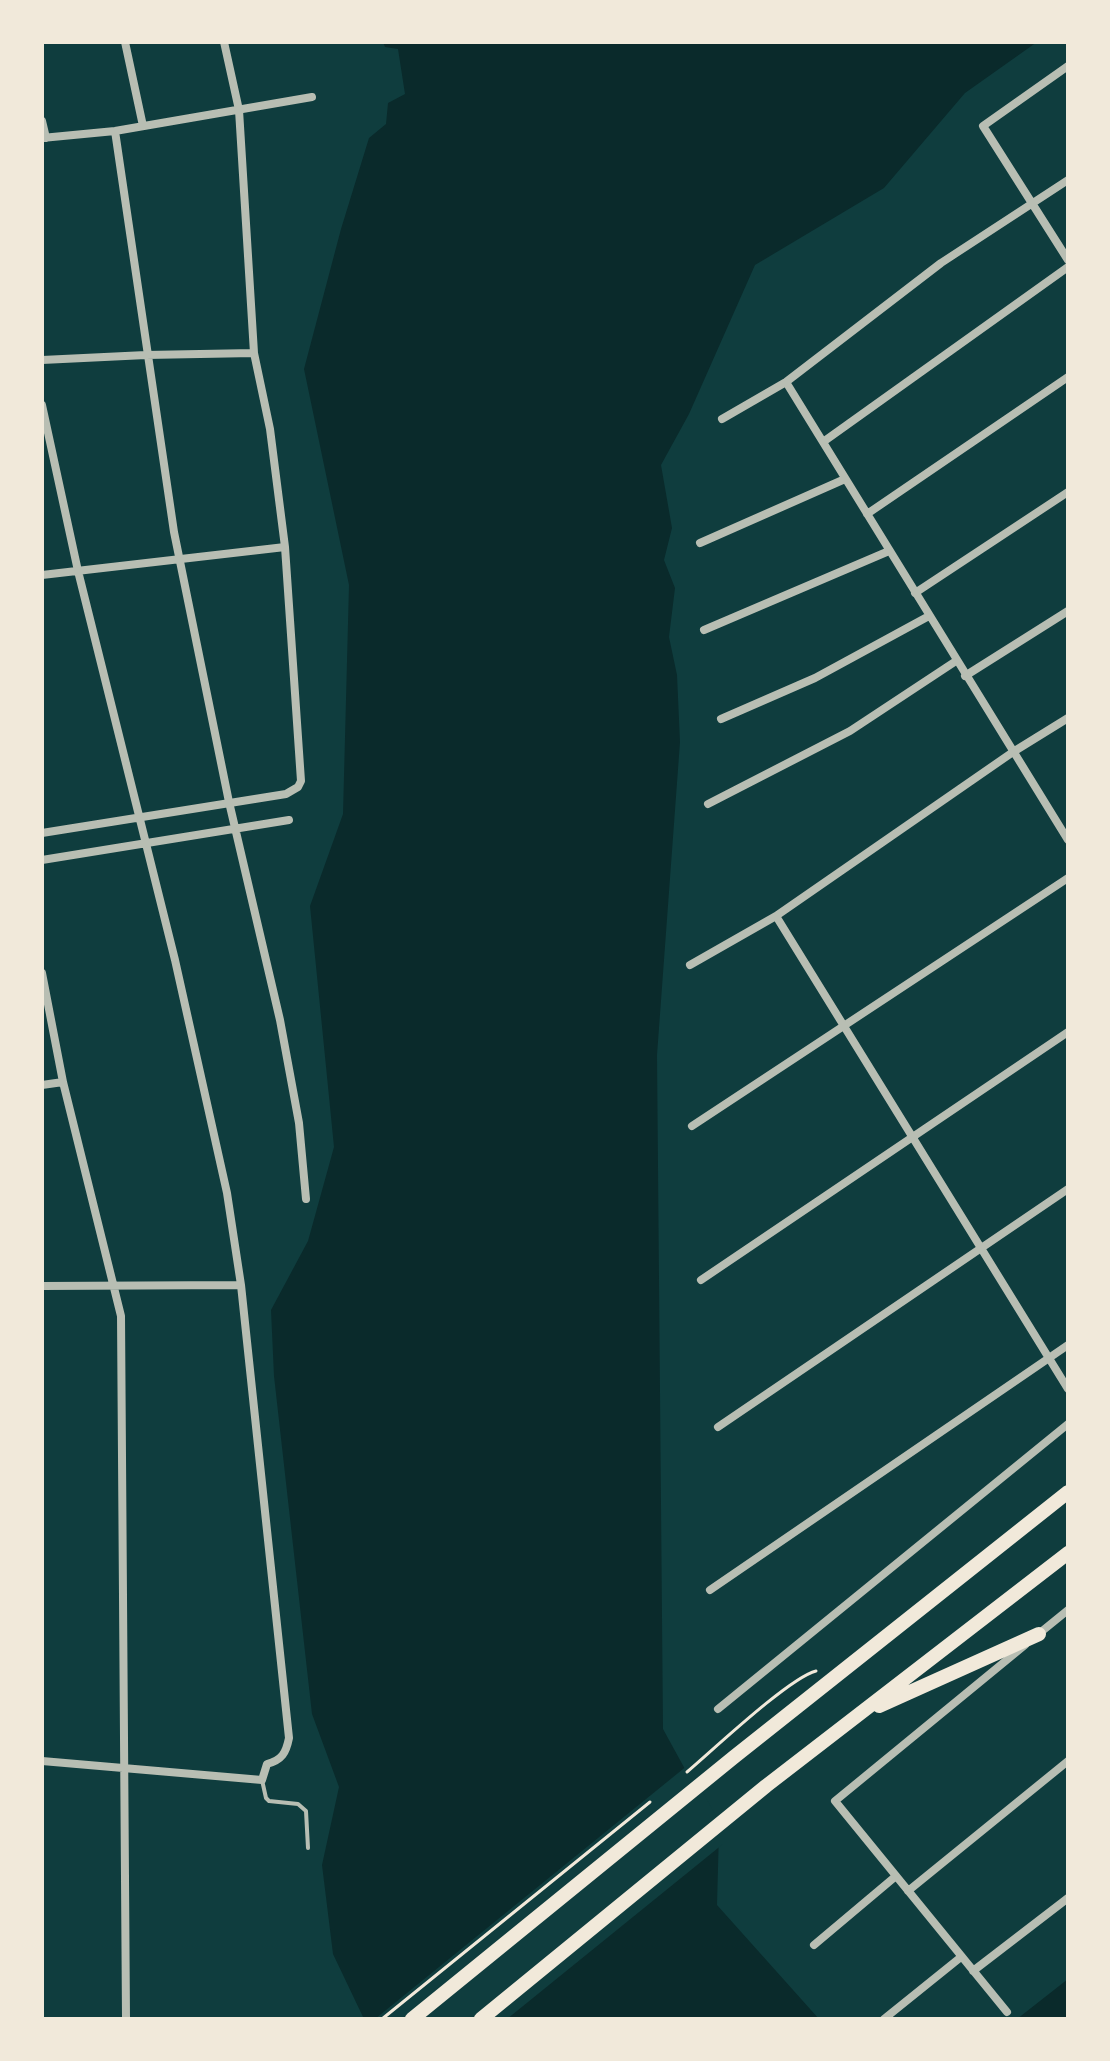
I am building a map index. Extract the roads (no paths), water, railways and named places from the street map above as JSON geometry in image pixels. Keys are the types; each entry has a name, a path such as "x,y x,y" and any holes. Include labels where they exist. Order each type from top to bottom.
{"highway":[{"path":"412,2019 734,1757 1068,1492"},
{"path":"481,2019 766,1786 1068,1553"},
{"path":"857,1717 1039,1634"}],"street":[{"path":"125,42 143,126"},
{"path":"42,833 286,794 298,787 302,773 285,547 270,429 254,353 239,110 224,42"},
{"path":"1068,66 983,126 1068,260"},
{"path":"42,121 44,138 115,131 312,97"},
{"path":"115,131 146,355 179,557 229,802 280,1020 299,1123 306,1199"},
{"path":"722,419 786,382 941,263 1068,180"},
{"path":"823,442 1068,267"},
{"path":"42,360 254,353"},
{"path":"867,514 1068,377"},
{"path":"786,382 1068,840"},
{"path":"42,405 78,571 141,817 227,1193 241,1285 289,1738 283,1756 267,1764 262,1780 42,1761"},
{"path":"700,543 845,479"},
{"path":"915,593 1068,492"},
{"path":"42,575 285,547"},
{"path":"704,630 889,551"},
{"path":"965,676 1068,611"},
{"path":"721,719 815,678 929,616"},
{"path":"708,804 850,731 956,661"},
{"path":"690,965 776,916 1013,752 1068,718"},
{"path":"42,860 289,820"},
{"path":"692,1126 1068,878"},
{"path":"776,916 1068,1389"},
{"path":"42,973 63,1082 121,1316 126,2019"},
{"path":"701,1280 1068,1032"},
{"path":"42,1085 63,1082"},
{"path":"718,1427 1068,1189"},
{"path":"42,1286 241,1285"},
{"path":"710,1590 1068,1345"},
{"path":"718,1709 1068,1424"},
{"path":"1007,2012 835,1801 1068,1610"},
{"path":"908,1891 1068,1761"},
{"path":"814,1945 896,1876"},
{"path":"973,1971 1068,1898"},
{"path":"884,2019 961,1957"}],"lane":[{"path":"262,1780 269,1801 298,1804 306,1811 308,1848"}],"water":[{"path":"383,42 1037,42 965,93 884,188 755,265 689,414 661,465 672,528 664,560 675,588 669,637 677,675 680,742 657,1055 663,1729 719,1831 717,1905 819,2019 364,2019 333,1954 322,1865 339,1787 312,1714 274,1376 271,1310 308,1241 334,1147 310,906 343,814 349,585 304,369 369,138 386,124 388,103 405,94 398,49 385,47"},
{"path":"1068,1979 1068,2019 1017,2019"}]}
